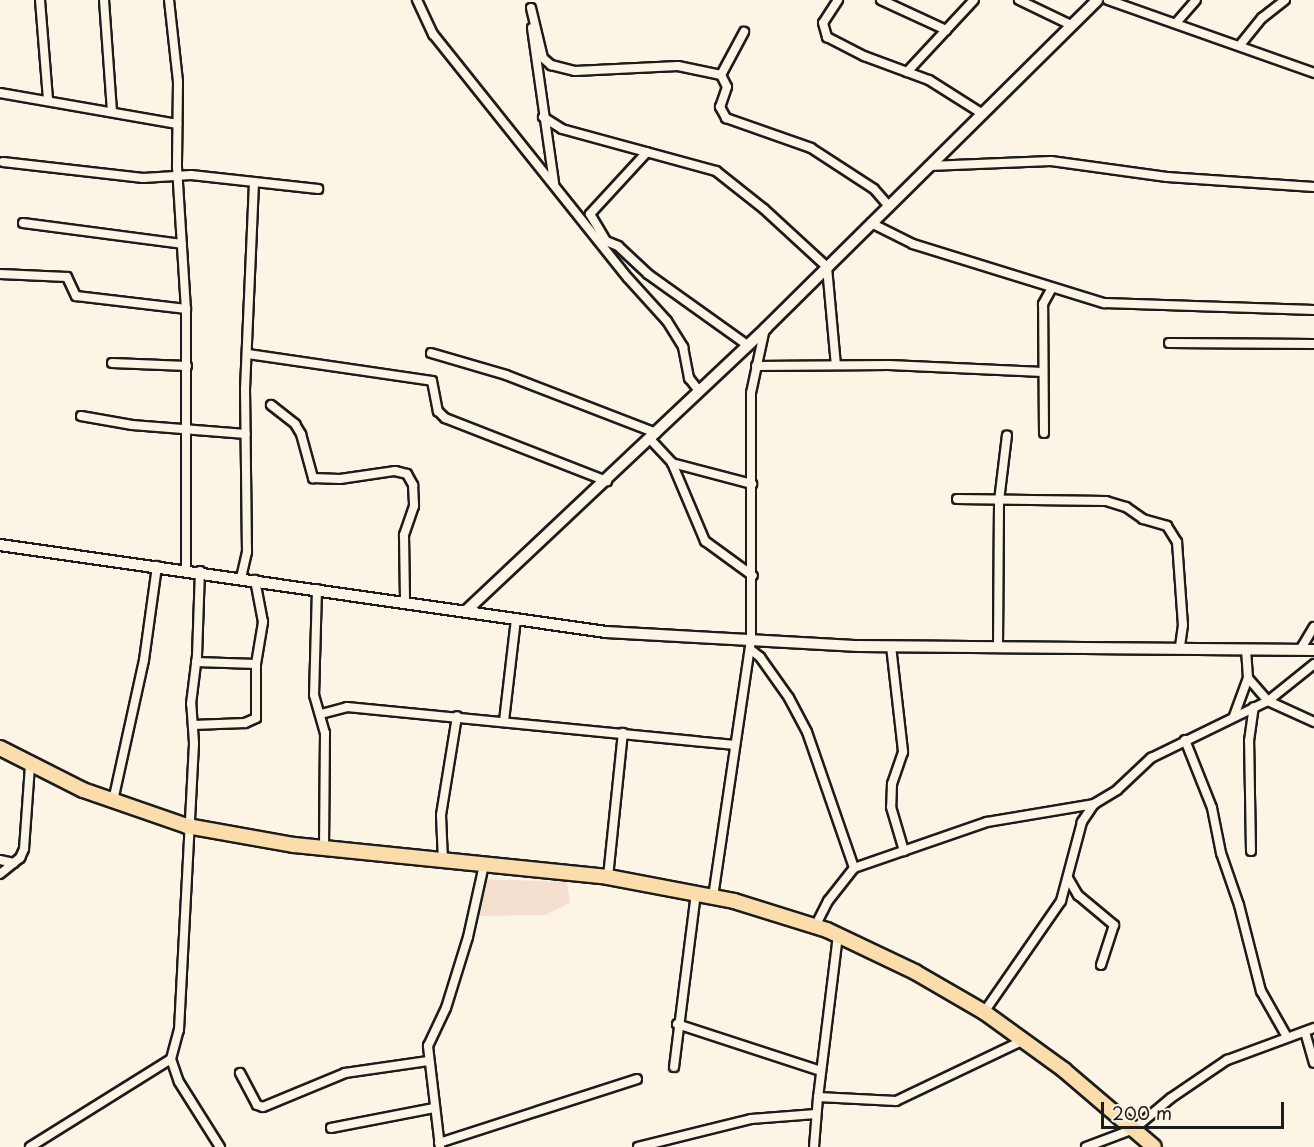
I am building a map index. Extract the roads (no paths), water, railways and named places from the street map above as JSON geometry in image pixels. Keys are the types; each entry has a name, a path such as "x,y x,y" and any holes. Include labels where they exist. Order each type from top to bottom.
{"highway":[{"path":"0,748 30,765 113,801 187,826 240,838 608,877 713,897 815,927 838,935 915,972 984,1012 1024,1040 1154,1147"}],"main road":[{"path":"466,611 607,481 766,328 1096,0"},
{"path":"0,545 200,571 606,632 751,645 998,648 1180,646 1246,650 1314,650"}],"street":[{"path":"40,0 48,100"},
{"path":"104,0 112,111"},
{"path":"169,0 177,61 177,176 186,309 186,569"},
{"path":"417,0 433,34 676,334 689,378 699,391"},
{"path":"838,0 823,22 827,37 929,80 981,113"},
{"path":"881,0 946,30"},
{"path":"907,72 974,0"},
{"path":"1019,0 1071,25"},
{"path":"1108,0 1314,73"},
{"path":"1176,23 1197,0"},
{"path":"1240,45 1262,18 1284,0"},
{"path":"531,4 532,48 554,185"},
{"path":"531,4 543,58 561,69 678,66 721,75"},
{"path":"721,75 744,32"},
{"path":"721,75 727,87 720,107 726,118 811,148 874,189 889,206"},
{"path":"0,93 177,124"},
{"path":"543,117 562,129 723,175 827,267 836,366"},
{"path":"606,240 590,214 647,152"},
{"path":"929,166 1051,161 1124,173 1314,187"},
{"path":"3,162 143,178 177,176 318,189"},
{"path":"241,578 248,552 246,434 254,182"},
{"path":"23,223 182,244"},
{"path":"871,223 913,244 1052,288 1109,303 1314,310"},
{"path":"595,236 606,240 747,345"},
{"path":"0,274 67,277 76,296 186,309"},
{"path":"1044,433 1043,304 1052,288"},
{"path":"713,897 751,645 752,393 766,328"},
{"path":"1169,343 1314,344"},
{"path":"431,353 506,375 653,436 672,463 705,541 753,576"},
{"path":"248,354 432,381 438,411 445,418 607,481"},
{"path":"112,363 187,366"},
{"path":"756,366 1043,372"},
{"path":"272,405 295,424 302,434 313,478 340,479 395,471 407,474 413,485 414,506 404,535 405,601"},
{"path":"81,416 132,425 186,427 246,434"},
{"path":"998,648 999,501 1007,435"},
{"path":"672,463 752,484"},
{"path":"957,499 1107,501 1126,507 1143,519 1167,526 1177,542 1182,625 1180,646"},
{"path":"113,801 144,660 157,566"},
{"path":"200,571 187,826 180,1030 171,1059 179,1082 220,1147"},
{"path":"193,725 254,721 256,664 263,622 255,580"},
{"path":"317,589 314,695 321,714 324,733 324,848"},
{"path":"504,720 516,619"},
{"path":"1300,650 1314,627"},
{"path":"751,645 789,699 807,732 854,868"},
{"path":"891,646 903,752 892,784 891,807 904,851"},
{"path":"1234,716 1248,678 1246,650"},
{"path":"196,662 256,664"},
{"path":"815,927 828,901 854,868 987,822 1094,804 1117,790 1151,758 1268,701 1314,664"},
{"path":"1248,678 1268,701 1314,722"},
{"path":"321,714 347,707 504,720 735,745"},
{"path":"1251,851 1249,741 1254,707"},
{"path":"443,861 441,815 457,716"},
{"path":"608,877 622,733"},
{"path":"1185,740 1212,808 1221,853 1239,905 1261,991 1287,1037"},
{"path":"0,874 14,863 24,849 30,765"},
{"path":"984,1012 1054,914 1068,878 1082,822 1094,804"},
{"path":"0,860 14,863"},
{"path":"484,865 468,937 446,1008 428,1046 428,1061 440,1145 637,1079"},
{"path":"1068,878 1078,895 1114,926 1101,965"},
{"path":"674,1067 677,1024 696,893"},
{"path":"814,1147 838,935"},
{"path":"677,1024 821,1071"},
{"path":"1086,1147 1134,1129 1171,1098 1227,1060 1314,1028"},
{"path":"1305,1032 1314,1064"},
{"path":"818,1097 896,1101 1024,1040"},
{"path":"30,1147 171,1059"},
{"path":"240,1072 257,1105 263,1107 345,1073 428,1061"},
{"path":"331,1128 434,1108"},
{"path":"638,1147 751,1119 816,1114"}]}
